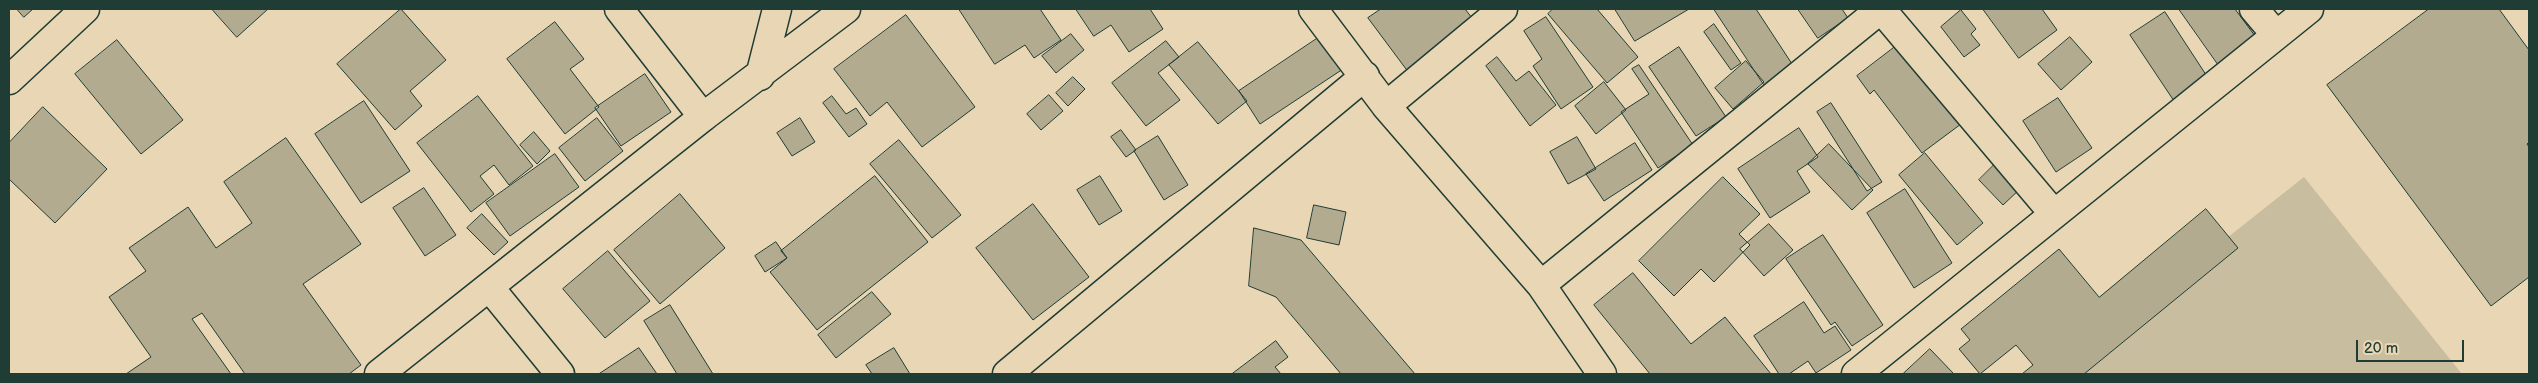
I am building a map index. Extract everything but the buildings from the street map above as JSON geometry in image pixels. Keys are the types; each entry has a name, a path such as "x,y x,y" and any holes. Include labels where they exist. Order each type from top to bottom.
{"street":[{"path":"9,80 85,9"},
{"path":"619,9 703,117"},
{"path":"760,76 777,9"},
{"path":"379,374 490,288 703,117 760,76 846,9"},
{"path":"1313,9 1386,106 1541,285 1602,374"},
{"path":"1386,106 1502,9"},
{"path":"1541,285 1881,9 2054,214"},
{"path":"2254,9 2276,36"},
{"path":"1856,374 2309,9"},
{"path":"1007,374 1365,76"},
{"path":"490,288 560,374"}],"shaded area":[{"path":"2304,177 2462,374 2055,374"}]}
